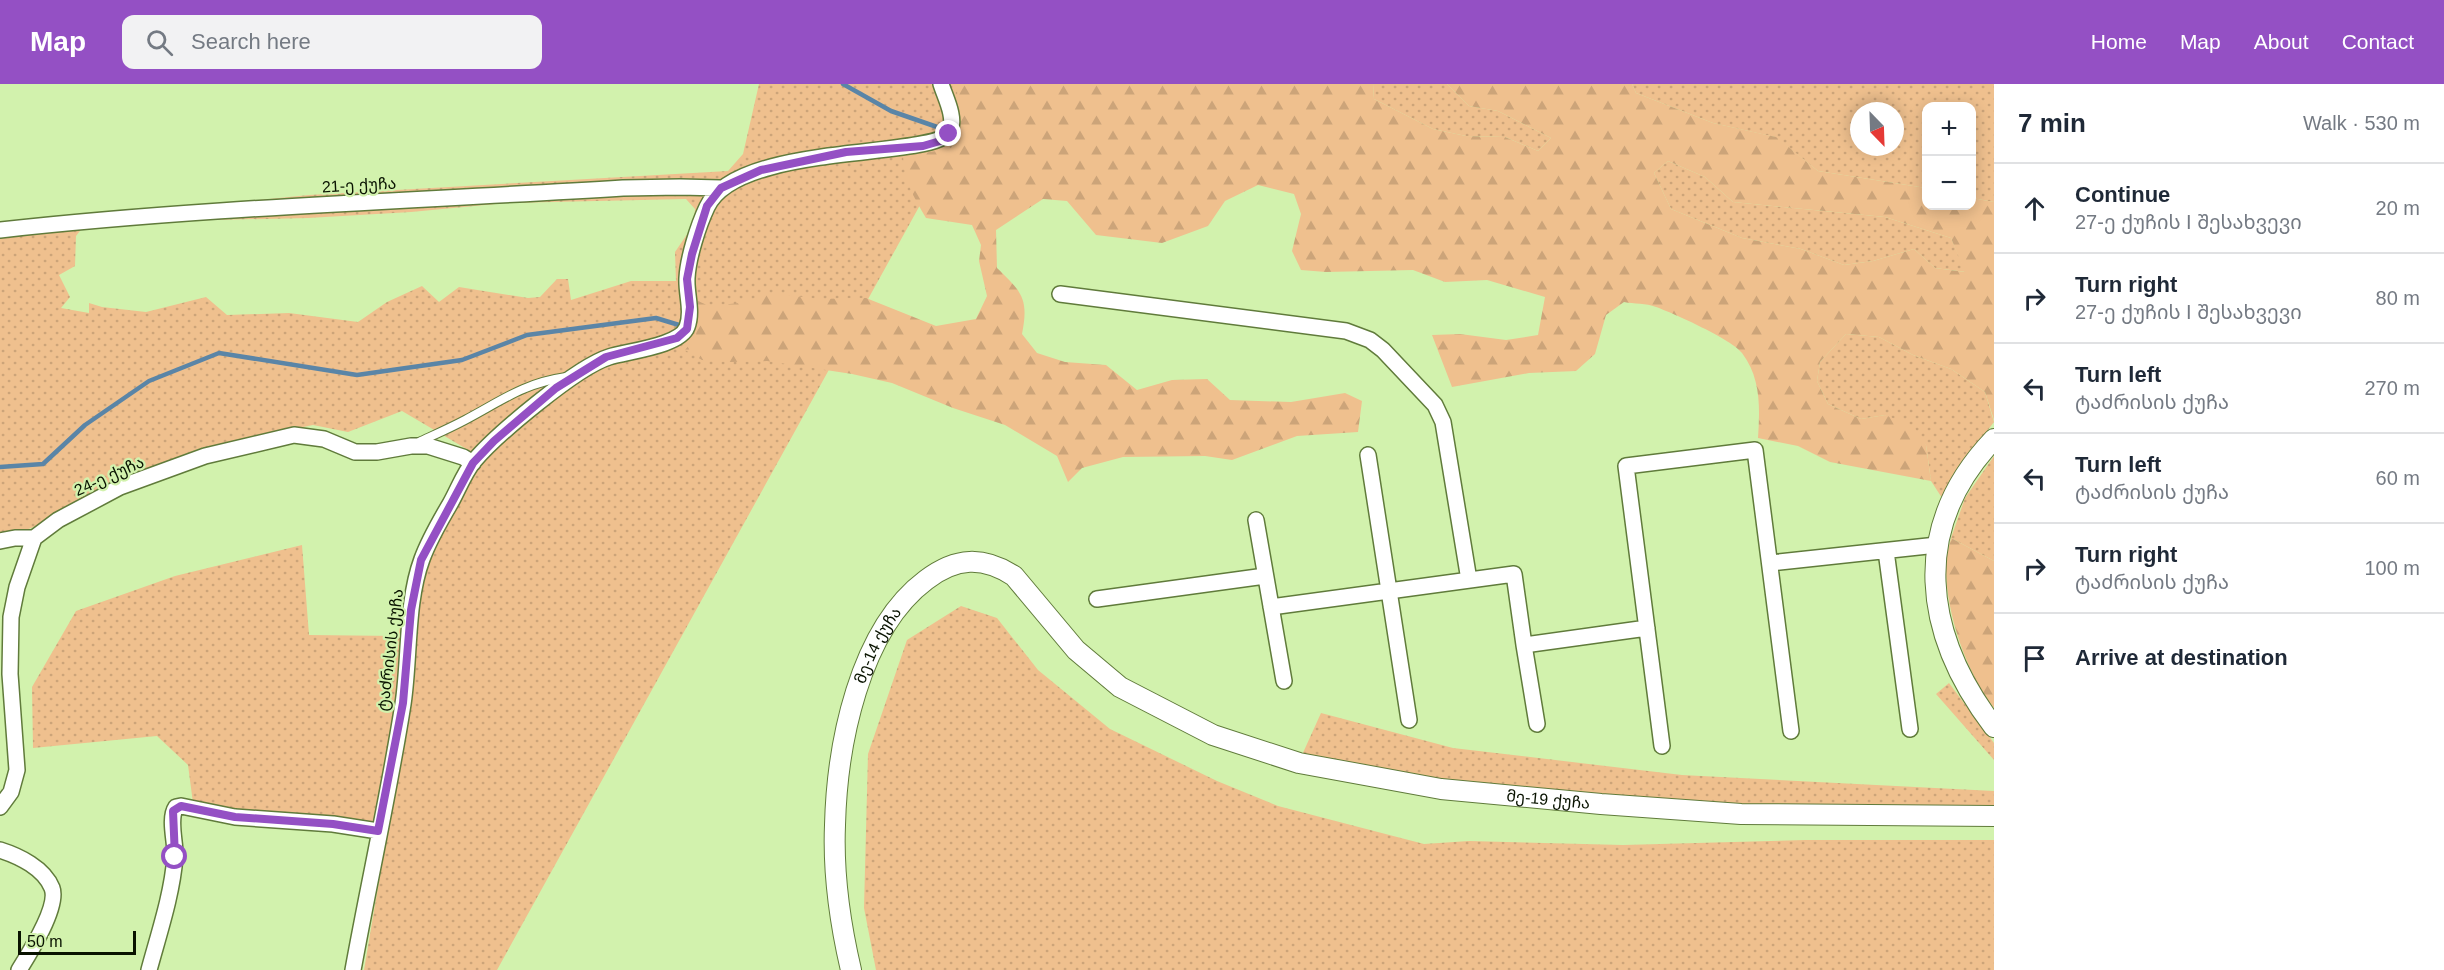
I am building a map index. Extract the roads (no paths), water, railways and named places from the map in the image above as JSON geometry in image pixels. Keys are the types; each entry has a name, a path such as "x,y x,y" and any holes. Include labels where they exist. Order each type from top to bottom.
{"street":[{"path":"721,188 761,170 846,152 923,146 940,141 949,134 952,122 941,84"},
{"name":"21-ე ქუჩა","path":"0,231 96,220 230,210 623,188 721,188"},
{"name":"ტაძრისის ქუჩა","path":"352,970 403,703 411,610 421,560 473,463 503,433 556,388 606,357 661,344 677,338 687,329 690,307 687,279 692,254 707,206 721,188"},
{"path":"1060,294 1346,331 1370,340 1383,350 1435,405 1443,422 1469,580"},
{"name":"24-ე ქუჩა","path":"34,538 58,520 120,487 205,456 294,435 324,439 355,452 377,452 411,446 428,446 464,457 473,463"},
{"path":"1994,440 1963,477 1949,502 1941,526 1935,568 1938,603 1945,637 1957,668 1974,699 1994,727"},
{"path":"1662,746 1626,466 1755,450 1791,731"},
{"path":"1368,455 1409,720"},
{"path":"1256,520 1284,681"},
{"path":"0,541 34,538 17,587 11,617 5,674 17,770 11,792 0,807"},
{"path":"1770,563 1937,545"},
{"path":"1886,551 1910,729"},
{"name":"მე-14 ქუჩა","path":"850,970 836,872 834,825 838,770 858,689 873,647 895,611 917,587 938,571 960,562 980,561 1001,567 1014,576 1076,650 1120,687"},
{"path":"1271,607 1514,574 1537,724"},
{"path":"1097,599 1265,576"},
{"path":"1524,645 1647,628"},
{"name":"მე-19 ქუჩა","path":"1120,687 1213,735 1299,763 1441,789 1740,814 1994,816"},
{"path":"149,970 165,911 175,857 173,818 176,807 181,806 235,817 333,824 378,831"},
{"path":"0,850 27,862 44,876 53,889 54,901 19,970"}],"lane":[{"path":"411,446 465,420 521,388 544,380 576,376"}],"waterway":[{"path":"843,84 891,111 940,128"},
{"path":"0,467 43,464 85,425 149,381 219,353 357,375 462,360 527,335 656,318 679,325"}]}
